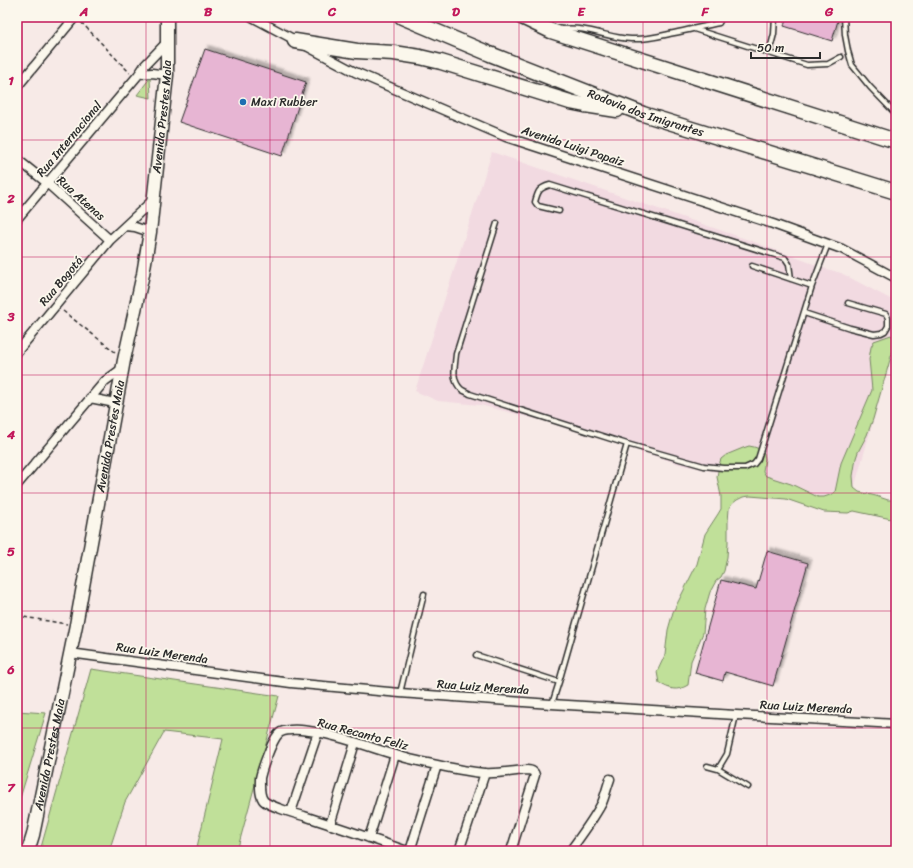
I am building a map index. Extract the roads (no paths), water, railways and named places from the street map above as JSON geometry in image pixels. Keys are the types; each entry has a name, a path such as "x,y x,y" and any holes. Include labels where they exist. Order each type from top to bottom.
{"highway":[{"name":"Rodovia dos Imigrantes","path":"402,17 490,54 644,114 896,192"},
{"path":"522,17 551,31 896,141"},
{"path":"295,41 357,51 394,53 420,57 585,106 644,114"}],"main road":[{"name":"Avenida Prestes Maia","path":"28,851 33,836 76,625 116,404 143,274 154,199 167,75 168,17"}],"street":[{"path":"17,87 76,17"},
{"name":"Avenida Luigi Papaiz","path":"252,17 355,72 506,137 773,224 849,253 896,278"},
{"name":"Rua Internacional","path":"17,219 145,65 167,42"},
{"path":"137,76 152,73 167,75"},
{"name":"Rua Atenas","path":"17,159 48,183 110,240"},
{"name":"Rua Bogotá","path":"17,352 110,240 154,199"},
{"path":"125,226 135,227 150,232"},
{"path":"17,486 90,398 105,381 124,364"},
{"path":"90,398 116,404"},
{"name":"Rua Luiz Merenda","path":"70,653 292,683 400,693 551,704 896,724"},
{"name":"Rua Recanto Feliz","path":"409,851 291,812 264,801 260,786 261,776 275,737 280,732 286,731 297,730 318,732 395,755 485,774 530,770 535,775 511,851"},
{"path":"291,812 318,732"},
{"path":"330,825 356,743"},
{"path":"370,838 395,755"},
{"path":"409,851 437,765"},
{"path":"459,851 485,774"},
{"path":"570,851 601,804 610,779"}],"lane":[{"path":"551,31 578,29 619,38 647,39 719,23 722,17"},
{"path":"769,53 774,34 775,17"},
{"path":"844,17 845,35 852,65 870,87 896,114"},
{"path":"693,29 807,65 828,64 841,57"},
{"path":"559,211 538,206 535,202 537,194 542,187 550,185 785,258 789,264 791,279"},
{"path":"497,223 456,354 454,372 455,381 460,388 470,394 627,444 704,466 732,468 745,468 754,464 758,459 812,286 828,244"},
{"path":"752,266 812,286"},
{"path":"804,312 850,328 874,334 881,333 888,326 888,318 886,314 848,303"},
{"path":"551,704 559,682 627,444"},
{"path":"400,693 424,594"},
{"path":"476,655 559,682"},
{"path":"718,769 727,754 736,715"},
{"path":"707,766 718,769 748,787"}],"place":[{"name":"Maxi Rubber","path":"243,102"}]}
